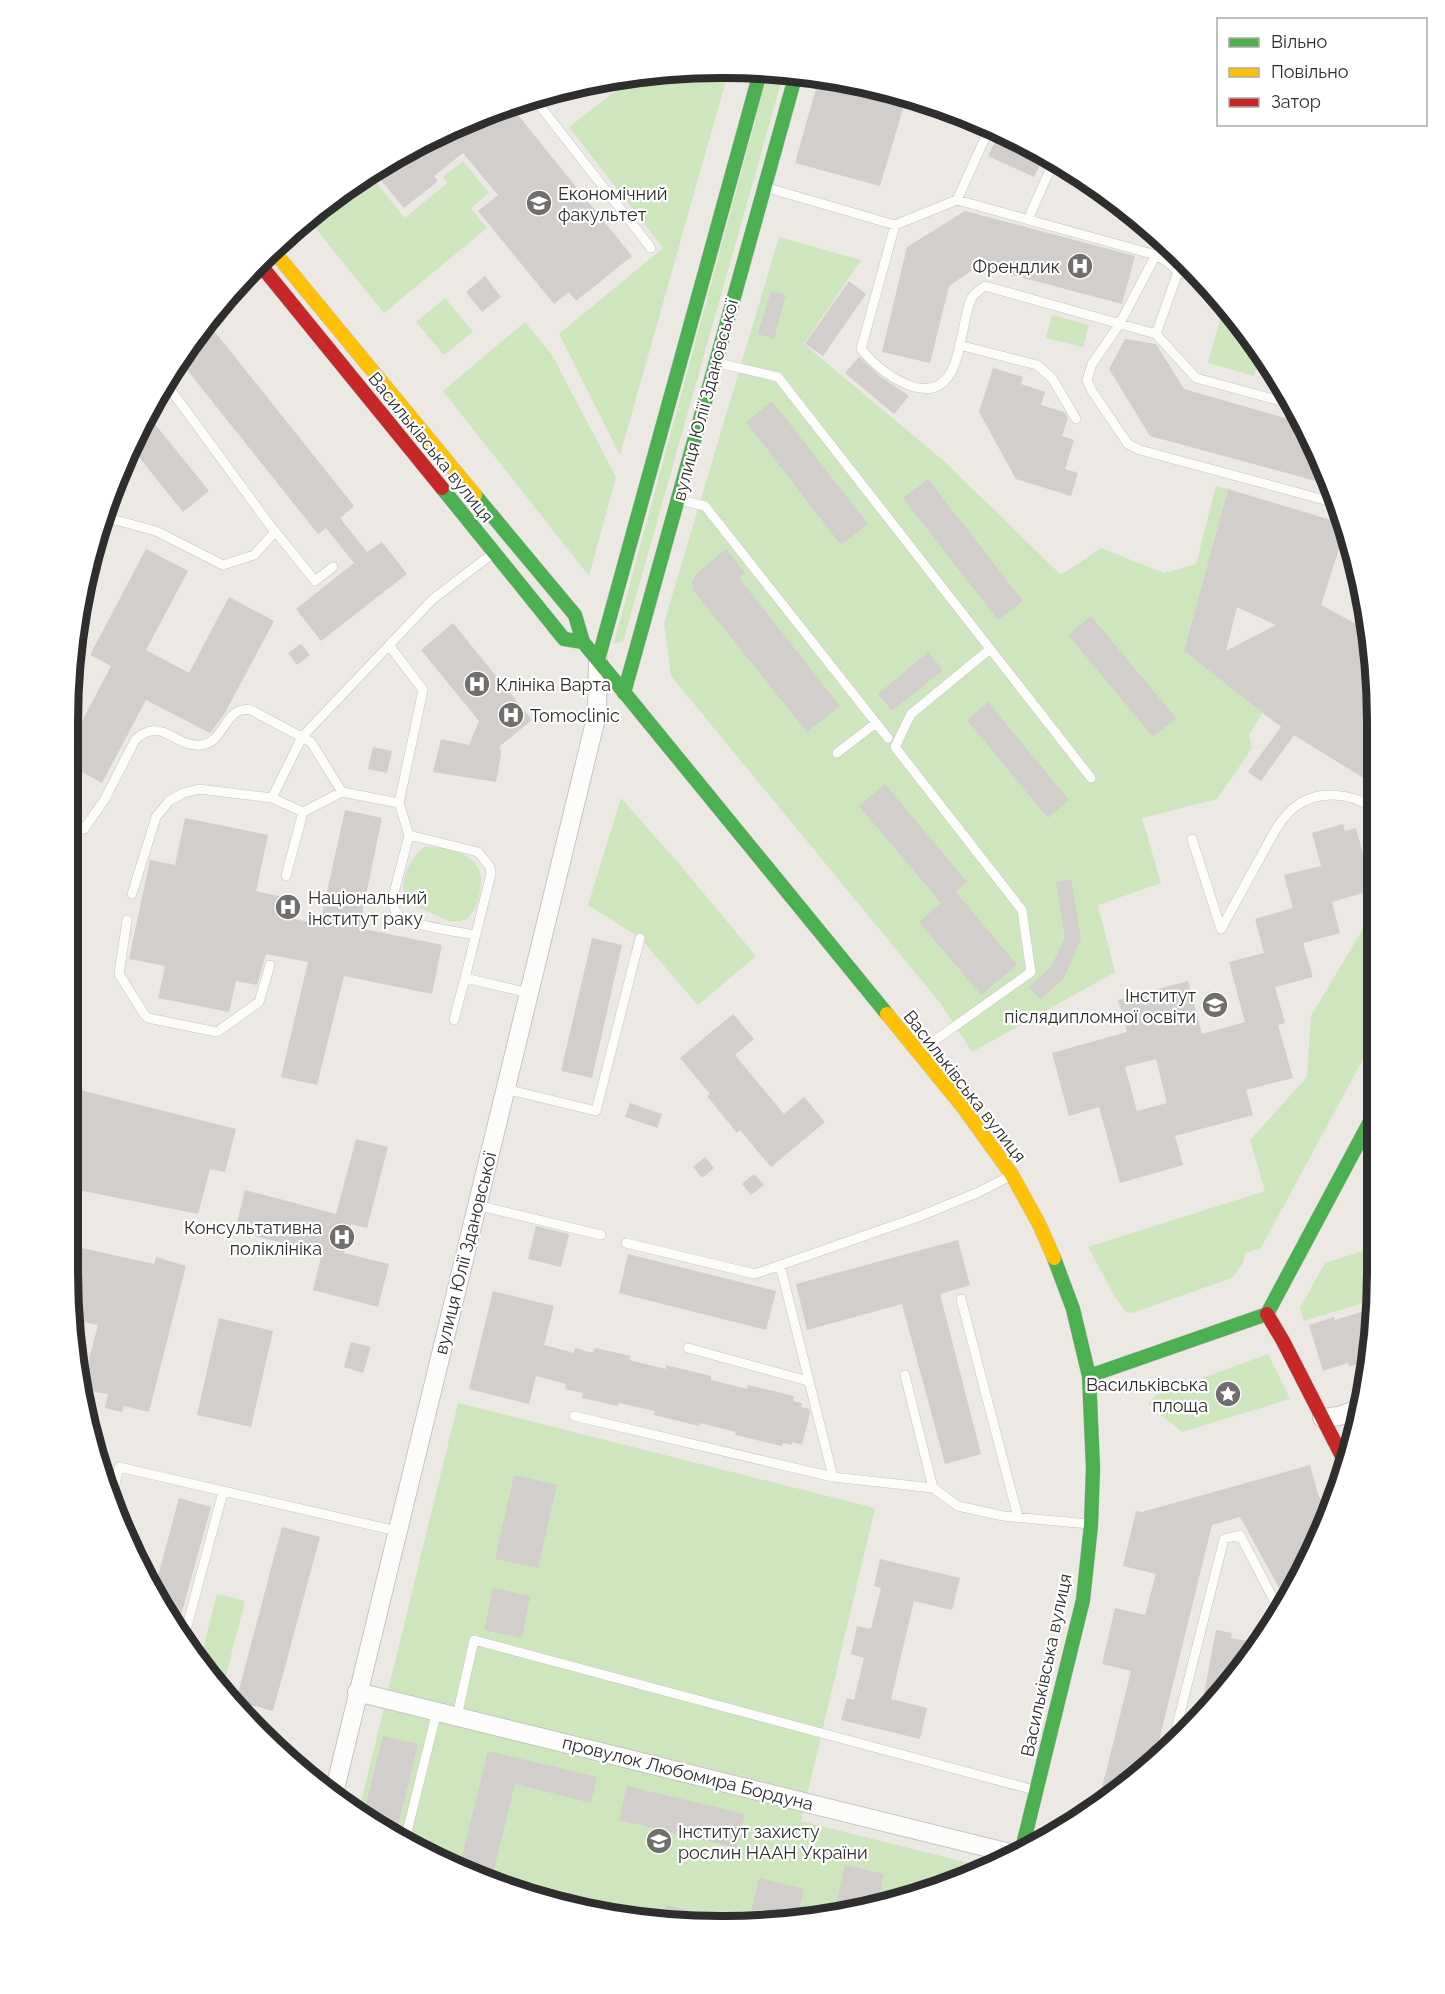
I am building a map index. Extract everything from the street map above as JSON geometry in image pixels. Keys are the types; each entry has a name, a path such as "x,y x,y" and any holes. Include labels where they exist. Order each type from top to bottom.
{"main road":[{"name":"вулиця Юлії Здановської","path":"598,660 758,79"},
{"name":"вулиця Юлії Здановської","path":"624,693 630,679 715,362 794,82"},
{"name":"Васильківська вулиця","path":"278,257 575,615 583,642 963,1107 1012,1175 1039,1224 1059,1269 1073,1309 1089,1376 1093,1468 1091,1525 1083,1600 1023,1842"},
{"name":"Васильківська вулиця","path":"264,270 564,639 583,642"},
{"path":"1089,1376 1267,1314 1367,1127"},
{"path":"1267,1314 1340,1453"}],"street":[{"name":"вулиця Юлії Здановської","path":"335,1787 597,714 598,660"},
{"path":"597,714 624,693"},
{"path":"1322,1418 1351,1411"},
{"name":"провулок Любомира Бордуна","path":"357,1692 1006,1851"}],"lane":[{"path":"539,105 651,248"},
{"path":"957,200 987,135"},
{"path":"1028,219 1051,168"},
{"path":"764,187 895,225 957,200 1156,255 1169,262 1178,272 1184,274"},
{"path":"895,225 861,349 869,359 902,383 923,389 938,387 951,375 972,296 985,286 1156,334 1196,378 1282,401"},
{"path":"1156,255 1119,325 1092,364 1087,380 1128,444 1140,450 1327,500"},
{"path":"1156,334 1178,272"},
{"path":"959,345 1037,365 1052,378 1076,419"},
{"path":"715,362 778,377 1091,778"},
{"path":"171,390 275,531 315,581 333,567"},
{"path":"678,500 705,506 888,738"},
{"path":"111,519 156,531 223,565 254,555 275,531"},
{"path":"272,798 302,737 433,599 494,552"},
{"path":"389,645 423,690 399,803 409,836 392,901 394,908 398,915 410,921 476,935"},
{"path":"918,1053 1031,972 1022,910 896,747 911,714 990,649"},
{"path":"78,826 84,829 105,800 135,740 142,734 150,730 161,731 189,744 199,745 211,742 218,736 234,712 243,708 311,742 342,792"},
{"path":"837,753 876,723"},
{"path":"132,894 156,817 169,801 183,793 199,789 272,798 303,812"},
{"path":"286,876 303,812 342,792 399,803"},
{"path":"1192,839 1221,929 1280,821 1296,806 1313,798 1334,794 1355,798 1367,805"},
{"path":"409,836 478,852 490,867 491,874 454,1020"},
{"path":"127,920 119,974 148,1018 217,1032 259,1002 270,965"},
{"path":"505,1089 596,1111 640,938"},
{"path":"465,978 529,993"},
{"path":"626,1243 755,1274 918,1217 979,1192 1012,1175"},
{"path":"477,1205 601,1235"},
{"path":"780,1265 833,1477"},
{"path":"961,1299 1018,1518"},
{"path":"688,1348 808,1381"},
{"path":"905,1375 933,1488"},
{"path":"574,1416 833,1477 933,1488 958,1506 1003,1516 1091,1525"},
{"path":"115,1486 119,1467 397,1531"},
{"path":"186,1629 223,1492"},
{"path":"1176,1729 1224,1539 1240,1535 1275,1603"},
{"path":"457,1716 474,1640 1037,1790"},
{"path":"407,1834 437,1711"}],"green space":[{"path":"727,78 620,455 559,334 663,248 569,127 622,86 680,79"},
{"path":"766,79 781,81 623,642 614,643"},
{"path":"463,161 489,193 471,208 487,228 384,313 313,225 374,180 405,218 447,183 443,177"},
{"path":"779,237 861,260 804,344 945,462 1061,575 1101,548 1164,573 1196,564 1216,486 1228,489 1184,651 1263,712 1249,735 1252,748 1217,799 1142,818 1161,883 1098,905 1115,972 972,1052 941,1004 671,676 664,623"},
{"path":"445,298 473,332 444,355 416,322"},
{"path":"1052,315 1089,325 1083,347 1046,338"},
{"path":"1221,315 1257,363 1254,376 1208,363"},
{"path":"525,322 552,355 616,477 589,576 443,391"},
{"path":"621,798 756,956 698,1005 640,938 588,905"},
{"path":"424,847 456,851 466,855 479,869 481,879 478,899 474,910 466,920 451,922 406,902 403,888 406,872 414,857"},
{"path":"1367,922 1367,1052 1261,1248 1245,1253 1243,1263 1232,1278 1132,1313 1126,1312 1115,1297 1088,1247 1265,1191 1250,1140 1307,1077 1311,1016"},
{"path":"1367,1250 1366,1302 1304,1321 1300,1308 1325,1263"},
{"path":"1268,1354 1290,1399 1182,1432 1148,1404 1156,1395"},
{"path":"458,1403 875,1508 801,1821 969,1863 968,1867 930,1882 848,1904 765,1915 680,1915 597,1904 515,1882 437,1850 360,1804"},
{"path":"217,1594 245,1601 225,1680 202,1652"}],"building":[{"path":"817,85 848,90 904,104 880,186 795,163"},
{"name":"Економічний факультет","path":"515,112 632,256 576,301 569,292 554,304 478,211 498,195 463,153 434,176 438,181 404,208 379,178 417,155 421,159 443,141"},
{"path":"996,139 1041,162 1034,177 988,156"},
{"path":"965,211 1135,256 1122,304 978,266 949,286 930,363 882,352 907,247"},
{"path":"485,276 501,297 482,312 466,292"},
{"path":"849,281 866,294 823,356 805,344"},
{"path":"771,291 786,295 774,339 758,334"},
{"path":"212,329 354,506 340,518 367,552 382,542 407,574 321,641 296,609 354,563 326,528 318,534 185,367"},
{"path":"1125,339 1156,344 1184,389 1292,420 1320,482 1150,436 1109,369"},
{"path":"859,357 881,377 909,396 894,414 845,373"},
{"path":"993,368 1023,377 1021,384 1045,392 1041,405 1064,412 1068,418 1062,436 1074,440 1065,469 1078,473 1071,496 1016,479 979,412"},
{"path":"772,401 868,524 841,545 746,422"},
{"path":"153,421 209,491 183,512 137,454"},
{"path":"928,479 1023,601 998,620 903,498"},
{"path":"1228,489 1335,521 1341,542 1321,605 1359,626 1366,680 1367,780 1294,735 1261,781 1248,772 1281,727 1184,651","holes":["1237,607 1276,625 1226,651"]},
{"path":"146,549 188,571 146,650 189,673 229,597 274,621 225,713 210,733 146,700 102,783 78,770 78,729 111,666 90,655"},
{"path":"726,549 745,573 739,578 840,706 807,732 693,590 692,582 696,574"},
{"path":"1091,616 1176,718 1153,737 1068,635"},
{"path":"453,623 532,720 500,746 501,755 496,782 433,772 441,739 469,745 479,721 421,650"},
{"path":"301,644 310,655 297,665 288,653"},
{"path":"928,652 943,670 892,711 878,694"},
{"path":"988,702 1069,800 1048,818 967,720"},
{"path":"373,747 392,751 387,773 368,769"},
{"path":"885,784 967,882 955,891 1017,965 981,995 919,922 941,903 859,806"},
{"path":"345,810 382,818 359,928 442,945 432,994 344,976 317,1085 281,1077 308,962 266,954 257,985 236,981 229,1012 158,998 165,966 129,959 150,860 175,865 185,818 268,835 256,891 283,897 279,916 320,924"},
{"path":"1343,824 1345,831 1356,828 1367,868 1367,892 1332,902 1340,933 1303,943 1313,977 1275,987 1285,1023 1278,1025 1293,1078 1246,1090 1253,1115 1175,1136 1183,1165 1120,1183 1099,1107 1069,1116 1052,1053 1127,1032 1118,1000 1188,981 1202,1034 1245,1022 1229,962 1264,953 1255,919 1293,908 1284,875 1321,866 1312,833","holes":["1156,1059 1167,1103 1137,1111 1125,1067"]},
{"path":"1071,879 1081,939 1063,980 1040,999 1029,987 1051,967 1065,937 1056,882"},
{"path":"592,938 622,945 592,1078 561,1071"},
{"path":"733,1014 754,1039 735,1055 784,1114 804,1097 825,1122 771,1167 740,1130 737,1133 707,1096 710,1094 680,1058"},
{"path":"78,1090 236,1129 225,1172 210,1169 198,1214 78,1190"},
{"path":"630,1103 662,1114 657,1128 625,1117"},
{"name":"Консультативна поліклініка","path":"356,1139 388,1147 367,1228 351,1224 344,1253 389,1264 378,1307 313,1290 322,1253 235,1231 245,1190 336,1214"},
{"path":"705,1157 714,1168 702,1178 693,1167"},
{"path":"754,1174 764,1185 751,1195 742,1184"},
{"path":"536,1226 569,1234 561,1267 528,1259"},
{"path":"958,1240 970,1285 940,1294 981,1454 945,1464 902,1304 807,1330 796,1284"},
{"path":"78,1247 154,1264 156,1257 186,1266 149,1412 124,1406 122,1412 105,1408 108,1394 89,1391 86,1370 98,1325 80,1321"},
{"path":"628,1254 776,1291 766,1330 619,1293"},
{"path":"493,1291 554,1306 544,1345 574,1353 575,1348 593,1353 595,1348 631,1356 629,1360 666,1369 666,1365 711,1376 711,1380 747,1389 748,1385 794,1396 793,1401 802,1403 801,1407 809,1409 810,1413 802,1445 792,1442 792,1445 783,1443 782,1446 735,1435 736,1432 700,1423 699,1426 654,1415 655,1411 582,1398 583,1393 565,1389 566,1384 536,1376 529,1404 469,1389"},
{"path":"1366,1311 1360,1363 1349,1367 1348,1363 1323,1371 1309,1325 1334,1317 1335,1320"},
{"path":"219,1318 273,1331 251,1427 197,1415"},
{"path":"351,1342 371,1347 363,1373 344,1367"},
{"path":"1310,1465 1323,1504 1301,1557 1282,1592 1240,1517 1212,1525 1158,1746 1101,1793 1131,1671 1102,1664 1115,1608 1145,1615 1156,1574 1123,1566 1136,1511 1142,1512"},
{"path":"514,1475 557,1485 538,1568 495,1559"},
{"path":"179,1498 211,1507 180,1619 157,1581"},
{"path":"282,1527 320,1537 273,1711 245,1703 237,1695"},
{"path":"880,1559 960,1578 952,1610 914,1601 891,1699 927,1708 920,1739 841,1720 847,1698 854,1700 864,1658 851,1654 857,1626 871,1629 881,1588 874,1586"},
{"path":"493,1588 530,1596 522,1638 484,1630"},
{"path":"1216,1630 1232,1633 1231,1638 1250,1641 1234,1664 1203,1701"},
{"path":"383,1736 418,1744 397,1828 365,1808"},
{"path":"488,1751 597,1777 591,1803 515,1784 493,1873 461,1861"},
{"path":"627,1786 745,1814 737,1848 619,1820"},
{"path":"845,1865 884,1874 879,1896 836,1906"},
{"path":"759,1878 804,1889 798,1911 750,1915"},
{"path":"666,1905 709,1915 680,1915 664,1913"}],"traffic: fast":[{"path":"598,660 758,79"},
{"path":"624,693 794,82"},
{"path":"442,488 564,639 583,642"},
{"path":"475,495 575,615 583,642 887,1014"},
{"path":"1267,1314 1367,1127"},
{"path":"1024,1841 1083,1600 1091,1525 1093,1468 1089,1376 1073,1309 1054,1258"},
{"path":"1089,1376 1267,1314"}],"traffic: slow":[{"path":"278,257 475,495"},
{"path":"887,1014 963,1107 1012,1175 1039,1224 1054,1258"}],"traffic: jam":[{"path":"264,270 442,488"},
{"path":"1267,1314 1341,1453"}],"place":[{"name":"Економічний факультет","path":"539,203"},
{"name":"Френдлик","path":"1080,266"},
{"name":"Клініка Варта","path":"477,684"},
{"name":"Tomoclinic","path":"511,715"},
{"name":"Національний інститут раку","path":"288,907"},
{"name":"Інститут післядипломної освіти","path":"1215,1005"},
{"name":"Консультативна поліклініка","path":"342,1237"},
{"name":"Васильківська площа","path":"1228,1394"},
{"name":"Інститут захисту рослин НААН України","path":"659,1841"}]}
